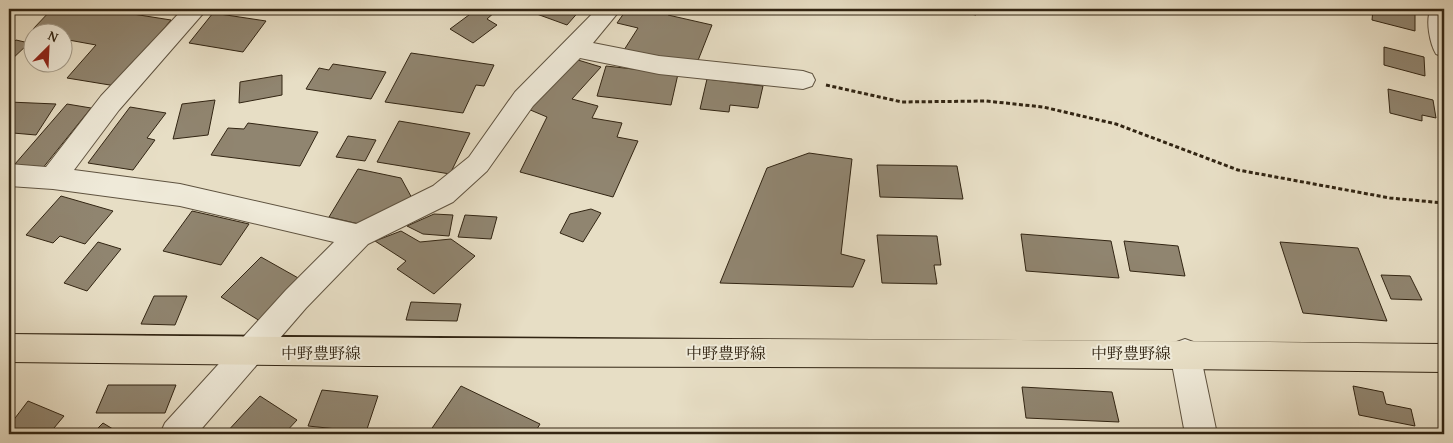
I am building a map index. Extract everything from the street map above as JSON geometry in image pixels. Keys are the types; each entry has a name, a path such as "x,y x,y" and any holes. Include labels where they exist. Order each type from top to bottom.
{"main road":[{"name":"中野豊野線","path":"9,348 250,352 1185,353 1444,358"}],"street":[{"path":"53,178 110,102 196,9"},
{"path":"176,434 296,299 358,236 443,194 478,164 505,123 524,99 575,48 610,9"},
{"path":"1439,16 1444,48"},
{"path":"575,48 659,65 803,80"},
{"path":"9,175 53,178 180,195 358,236"},
{"path":"1185,353 1201,434"}],"path":[{"path":"803,80 902,102 986,101 1043,107 1116,124 1238,170 1390,198 1444,202"}],"building":[{"path":"52,9 101,9 171,20 116,86 67,78 96,45 72,41 72,22 40,22"},
{"path":"477,9 492,9 496,11 487,19 497,25 473,43 450,29"},
{"path":"523,9 581,9 567,25"},
{"path":"627,9 672,9 668,15 712,25 697,63 624,50 638,28 617,23"},
{"path":"943,9 977,9 976,15"},
{"path":"1373,9 1394,9 1415,14 1415,31 1372,20"},
{"path":"213,13 266,21 243,52 189,43"},
{"path":"16,40 22,41 22,50 9,62 9,46"},
{"path":"1384,47 1424,57 1425,76 1384,65"},
{"path":"411,53 494,65 484,86 476,85 463,113 385,102"},
{"path":"578,60 601,67 572,99 598,106 592,118 622,123 617,137 638,141 613,197 520,172 547,117 528,109"},
{"path":"333,64 386,72 371,99 306,89 319,68 329,70"},
{"path":"606,66 678,74 671,105 597,96"},
{"path":"282,75 282,95 239,103 240,82"},
{"path":"707,79 763,86 758,108 730,105 729,112 700,109"},
{"path":"1388,89 1433,100 1436,118 1422,115 1422,121 1390,113"},
{"path":"215,100 208,135 173,139 182,104"},
{"path":"9,102 56,104 36,135 13,133 9,139"},
{"path":"67,104 91,108 42,169 15,164"},
{"path":"130,107 166,113 147,138 155,140 133,170 88,163"},
{"path":"399,121 470,133 450,174 377,162"},
{"path":"248,123 318,132 300,166 211,155 228,128 244,129"},
{"path":"348,136 376,140 365,161 336,157"},
{"path":"809,153 852,159 841,254 865,260 853,287 720,283 767,168"},
{"path":"877,165 957,166 963,199 880,197"},
{"path":"358,169 401,178 413,200 359,224 329,217"},
{"path":"61,196 113,211 85,244 60,236 53,243 26,235"},
{"path":"591,209 601,213 583,242 560,233 570,214"},
{"path":"192,211 249,224 221,265 163,251"},
{"path":"434,214 453,215 449,236 423,234 407,226"},
{"path":"465,215 497,217 491,239 458,237"},
{"path":"401,231 420,242 451,239 475,256 434,294 397,269 406,261 375,241"},
{"path":"1021,234 1111,241 1119,278 1026,271"},
{"path":"877,235 937,236 941,265 934,265 937,284 882,283"},
{"path":"1124,241 1178,246 1185,276 1130,271"},
{"path":"98,242 121,249 87,291 64,283"},
{"path":"1280,242 1358,248 1387,321 1303,313"},
{"path":"261,257 300,279 260,321 221,297"},
{"path":"1381,275 1410,276 1422,300 1391,299"},
{"path":"154,296 187,296 175,325 141,324"},
{"path":"411,302 461,304 457,321 406,320"},
{"path":"108,385 176,385 165,413 96,413"},
{"path":"461,386 540,424 534,434 428,434"},
{"path":"1353,386 1383,392 1386,404 1411,409 1415,426 1359,415"},
{"path":"1022,387 1112,392 1119,422 1026,418"},
{"path":"322,390 378,396 366,432 308,426"},
{"path":"260,396 297,420 284,434 225,434"},
{"path":"28,401 64,416 49,434 30,434 9,426"},
{"path":"103,423 121,434 92,434"}]}
